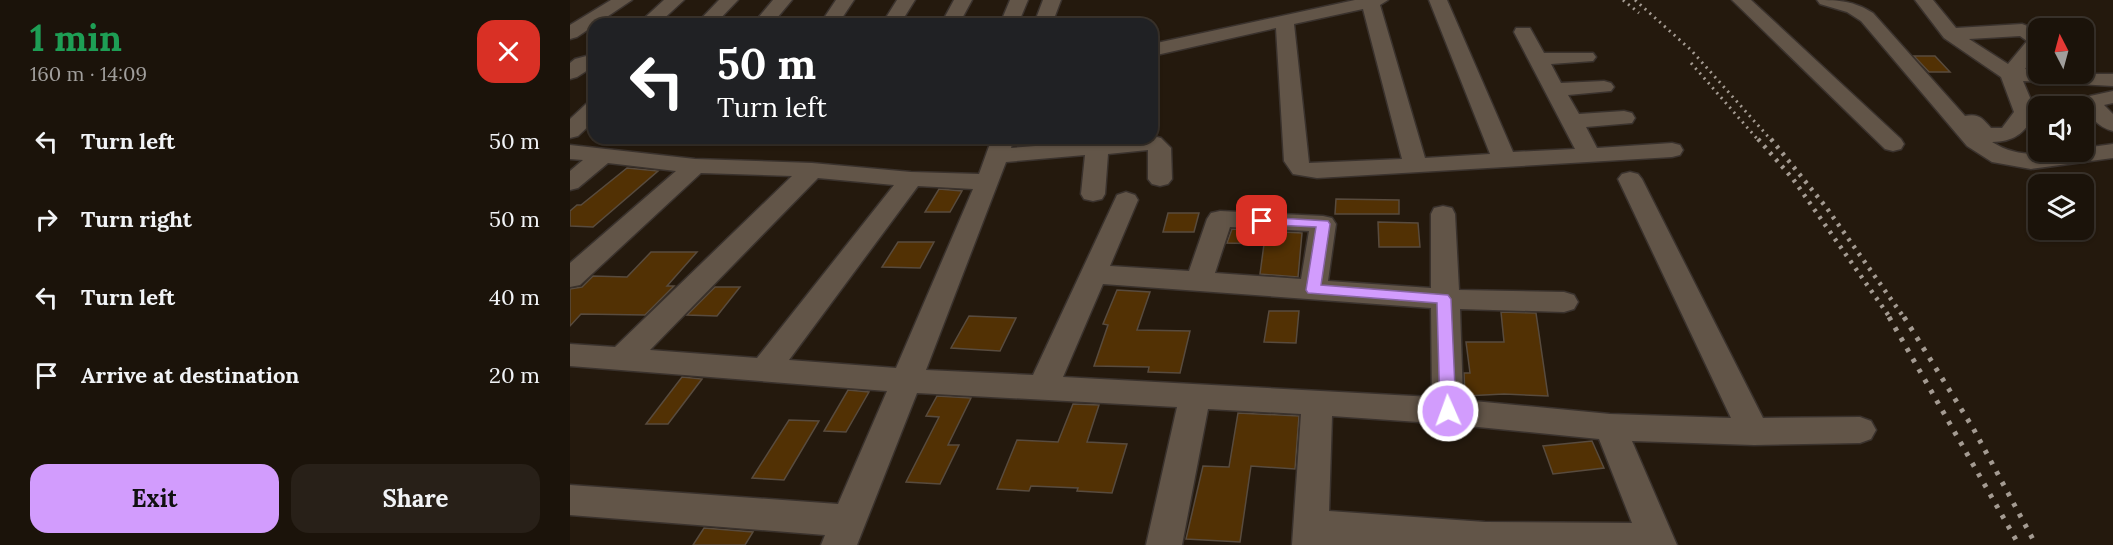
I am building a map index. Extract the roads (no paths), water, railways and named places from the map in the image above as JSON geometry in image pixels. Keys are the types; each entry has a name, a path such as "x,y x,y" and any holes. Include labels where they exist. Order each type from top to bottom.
{"street":[{"path":"594,18 623,0"},
{"path":"654,18 675,0"},
{"path":"711,18 729,0"},
{"path":"767,18 783,0"},
{"path":"833,18 845,0"},
{"path":"895,18 906,0"},
{"path":"953,18 963,0"},
{"path":"1012,18 1019,0"},
{"path":"1045,18 1052,0"},
{"path":"1438,0 1504,159"},
{"path":"1741,0 1893,144"},
{"path":"1826,0 1853,8 1867,17 1975,141 2000,157 2031,162 2113,151"},
{"path":"1856,0 1873,11 1984,134 2000,137 2017,128 2025,112 2010,74"},
{"path":"1924,0 1951,34 2010,74 2113,80"},
{"path":"1158,49 1375,1 1415,164"},
{"path":"570,33 588,22"},
{"path":"1285,22 1296,161 1301,169 1317,171 1589,153 1672,150"},
{"path":"1951,34 2022,30 2034,35 2037,41 2010,74"},
{"path":"1523,32 1589,153"},
{"path":"1538,59 1586,57"},
{"path":"570,73 582,63 588,62"},
{"path":"1554,90 1604,87"},
{"path":"2113,97 2091,103 2100,116 2113,124"},
{"path":"570,131 588,114"},
{"path":"1571,121 1624,118"},
{"path":"1158,121 1160,179"},
{"path":"570,137 588,143"},
{"path":"570,500 843,533 988,182 1000,147 1074,144"},
{"path":"1093,194 1098,144"},
{"path":"570,152 599,146 695,166 812,170 910,179 988,182"},
{"path":"570,183 599,146"},
{"path":"570,278 695,166"},
{"path":"621,359 812,170"},
{"path":"765,370 910,179"},
{"path":"1630,179 1754,432"},
{"path":"1043,388 1126,200"},
{"path":"1443,214 1443,299 1448,411"},
{"path":"1198,283 1220,219 1323,224 1313,290"},
{"path":"1094,274 1443,299 1564,302"},
{"path":"570,355 907,381 1448,411 1610,428 1754,432 1860,430"},
{"path":"1164,545 1195,396"},
{"path":"1317,402 1311,535 1485,541 1657,543 1610,428"}],"railway":[{"path":"1623,0 1639,13"},
{"path":"1635,0 1691,50 1772,141"},
{"path":"1691,63 1759,141"},
{"path":"1758,139 1793,179 1891,319"},
{"path":"1771,139 1826,207 1905,319"},
{"path":"1889,317 2019,545"},
{"path":"1904,317 1973,428 2036,545"}]}
